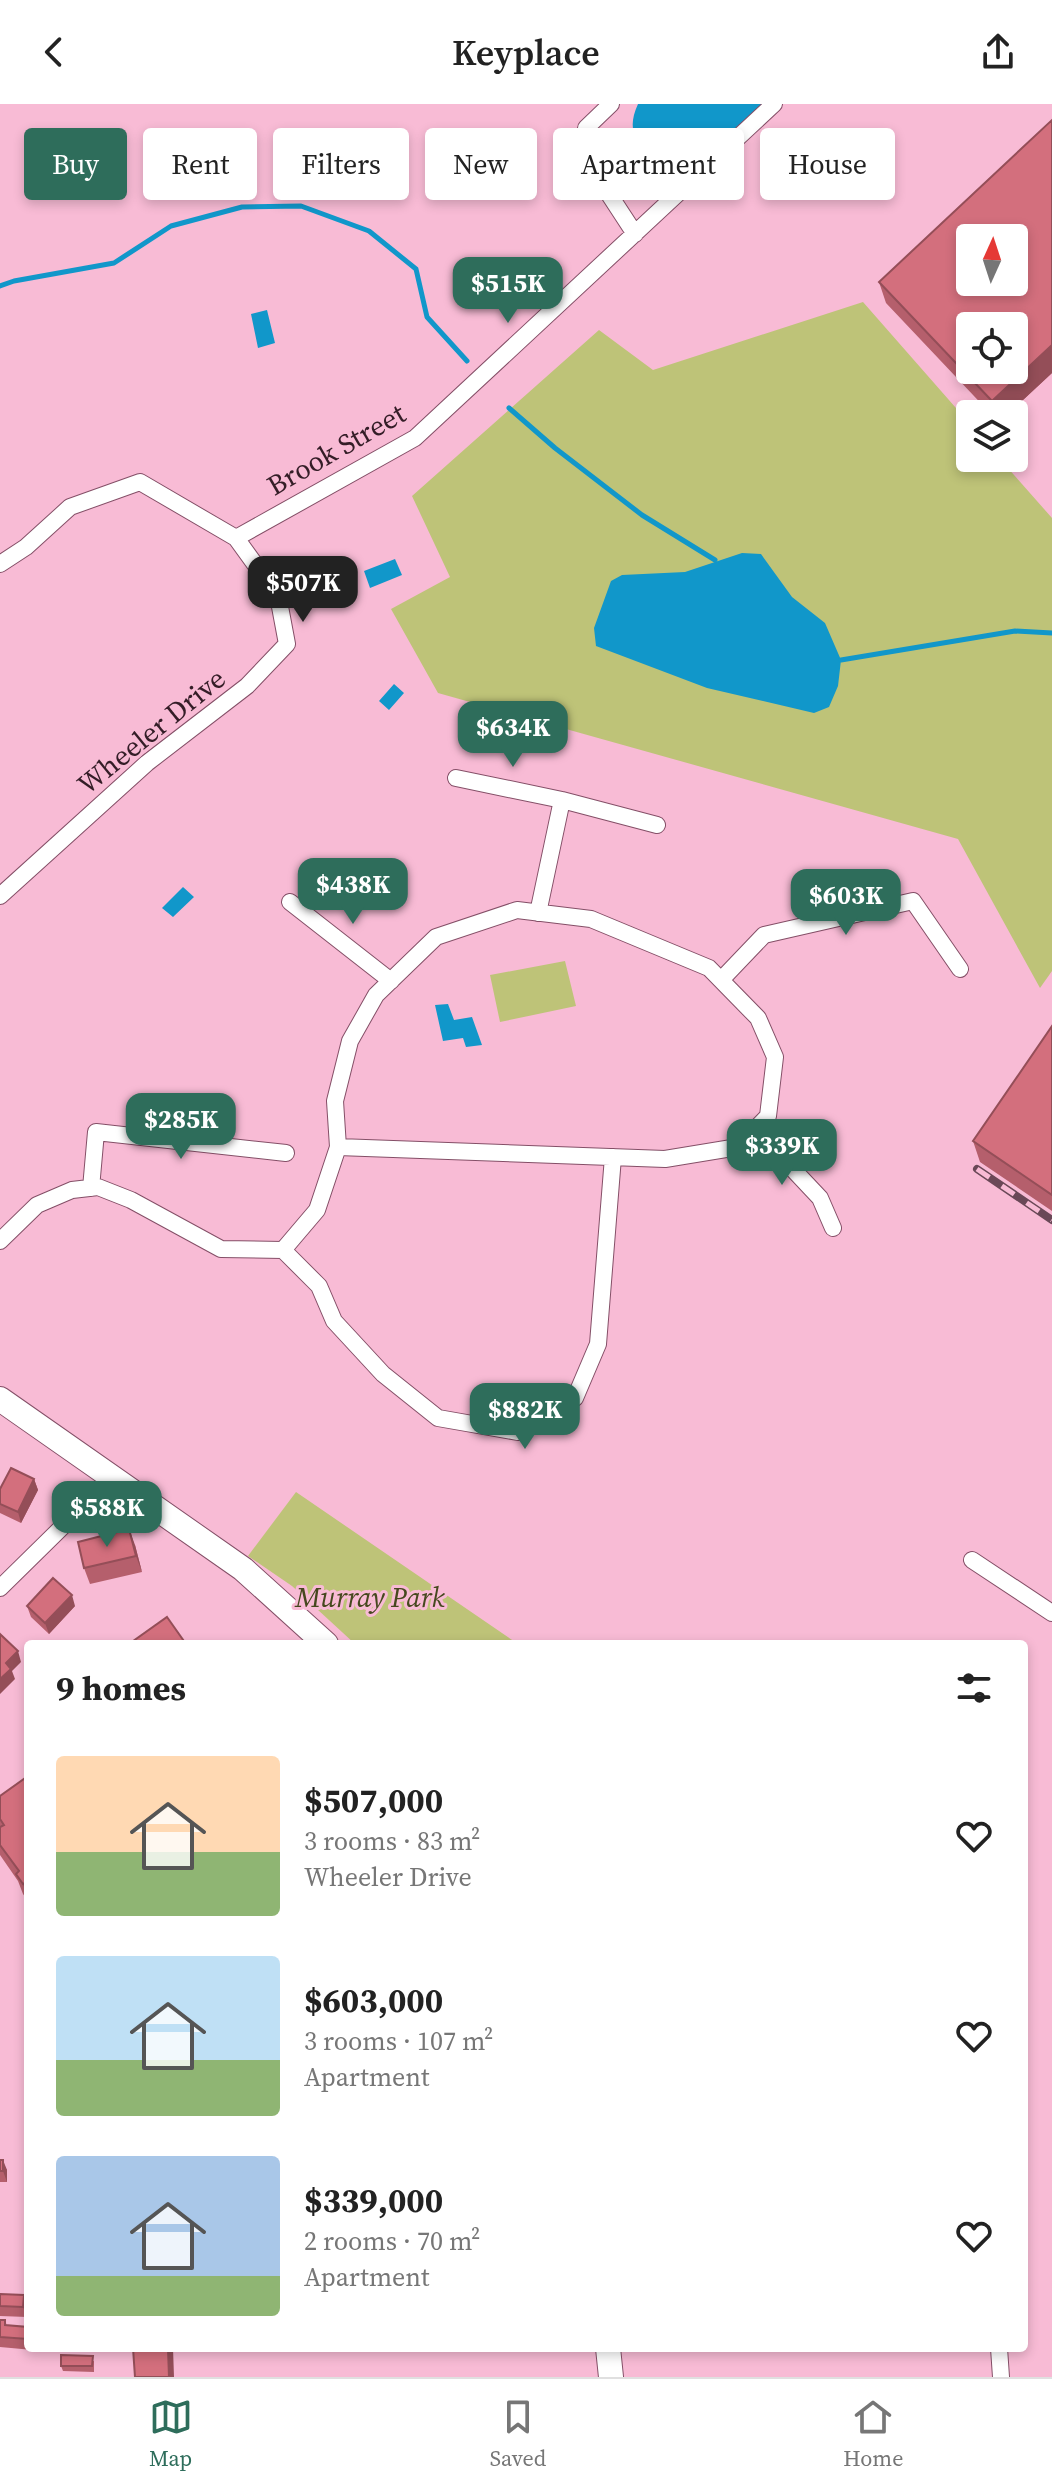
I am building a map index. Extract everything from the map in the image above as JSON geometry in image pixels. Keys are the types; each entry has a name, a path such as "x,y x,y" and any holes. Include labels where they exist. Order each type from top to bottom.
{"street":[{"path":"611,104 586,128 586,159 635,234"},
{"name":"Brook Street","path":"236,538 415,438 774,104"},
{"name":"Wheeler Drive","path":"0,564 26,547 70,507 140,482 236,538 278,596 287,644 247,686 147,763 0,896"},
{"path":"456,778 562,800 657,825"},
{"path":"538,913 562,800"},
{"path":"721,980 764,935 913,901 960,969"},
{"path":"290,902 391,981"},
{"path":"283,1250 317,1210 338,1147 335,1101 350,1041 376,995 436,937 517,910 591,919 709,968 758,1018 775,1057 768,1116 738,1147 665,1159 338,1147"},
{"path":"755,1129 820,1198 833,1228"},
{"path":"91,1188 96,1132 286,1153"},
{"path":"0,1241 37,1205 72,1190 98,1187 131,1200 221,1249 283,1250 319,1286 334,1321 383,1374 438,1418 518,1432 575,1398 598,1344 613,1157"},
{"path":"0,1399 243,1569 322,1640"},
{"path":"0,1588 113,1477"},
{"path":"972,1560 1052,1613"},
{"path":"608,2352 611,2377"},
{"path":"999,2352 1001,2377"}],"green space":[{"path":"863,302 956,408 956,472 1011,472 1052,518 1052,971 1040,988 958,839 438,693 391,609 450,577 412,496 599,330 653,370"},
{"path":"565,961 576,1006 500,1022 490,975"},
{"name":"Murray Park","path":"296,1492 512,1640 351,1640 292,1586 248,1556"}],"water":[{"path":"638,104 762,104 738,128 633,128"},
{"path":"267,310 275,343 258,348 251,314"},
{"path":"742,553 761,554 792,597 825,623 841,660 838,686 829,707 814,713 707,688 596,646 594,628 611,581 622,575 685,572"},
{"path":"395,559 402,575 370,588 364,571"},
{"path":"394,684 404,693 389,710 379,701"},
{"path":"183,887 194,897 173,917 162,908"},
{"path":"448,1004 454,1020 472,1017 482,1045 466,1047 463,1038 443,1041 435,1005"}],"building":[{"path":"1052,120 1052,345 1028,367 1028,312 956,312 956,363 879,282"},
{"path":"976,384 1010,384 993,400"},
{"path":"1052,1026 1052,1195 973,1141"},
{"path":"11,1468 34,1479 18,1512 0,1504 0,1489"},
{"path":"129,1529 136,1556 84,1568 78,1542"},
{"path":"53,1578 72,1595 45,1623 27,1606"},
{"path":"167,1617 183,1640 135,1640"},
{"path":"0,1634 18,1651 6,1663 11,1669 0,1679"},
{"path":"24,1779 23,1884 16,1874 19,1871 0,1845 0,1827 4,1825 0,1819 0,1796"},
{"path":"0,2294 24,2295 23,2307 0,2306"},
{"path":"0,2320 5,2320 5,2325 24,2327 24,2339 0,2337"},
{"path":"133,2352 168,2352 169,2377 135,2377"},
{"path":"61,2355 93,2356 92,2366 61,2366"}],"waterway":[{"path":"0,286 114,263 171,226 242,207 301,206 369,231 416,269 427,317 467,361"},
{"path":"509,408 642,515 715,560"},
{"path":"841,660 1015,631 1052,633"}],"railway":[{"path":"977,1169 1052,1220"}]}
